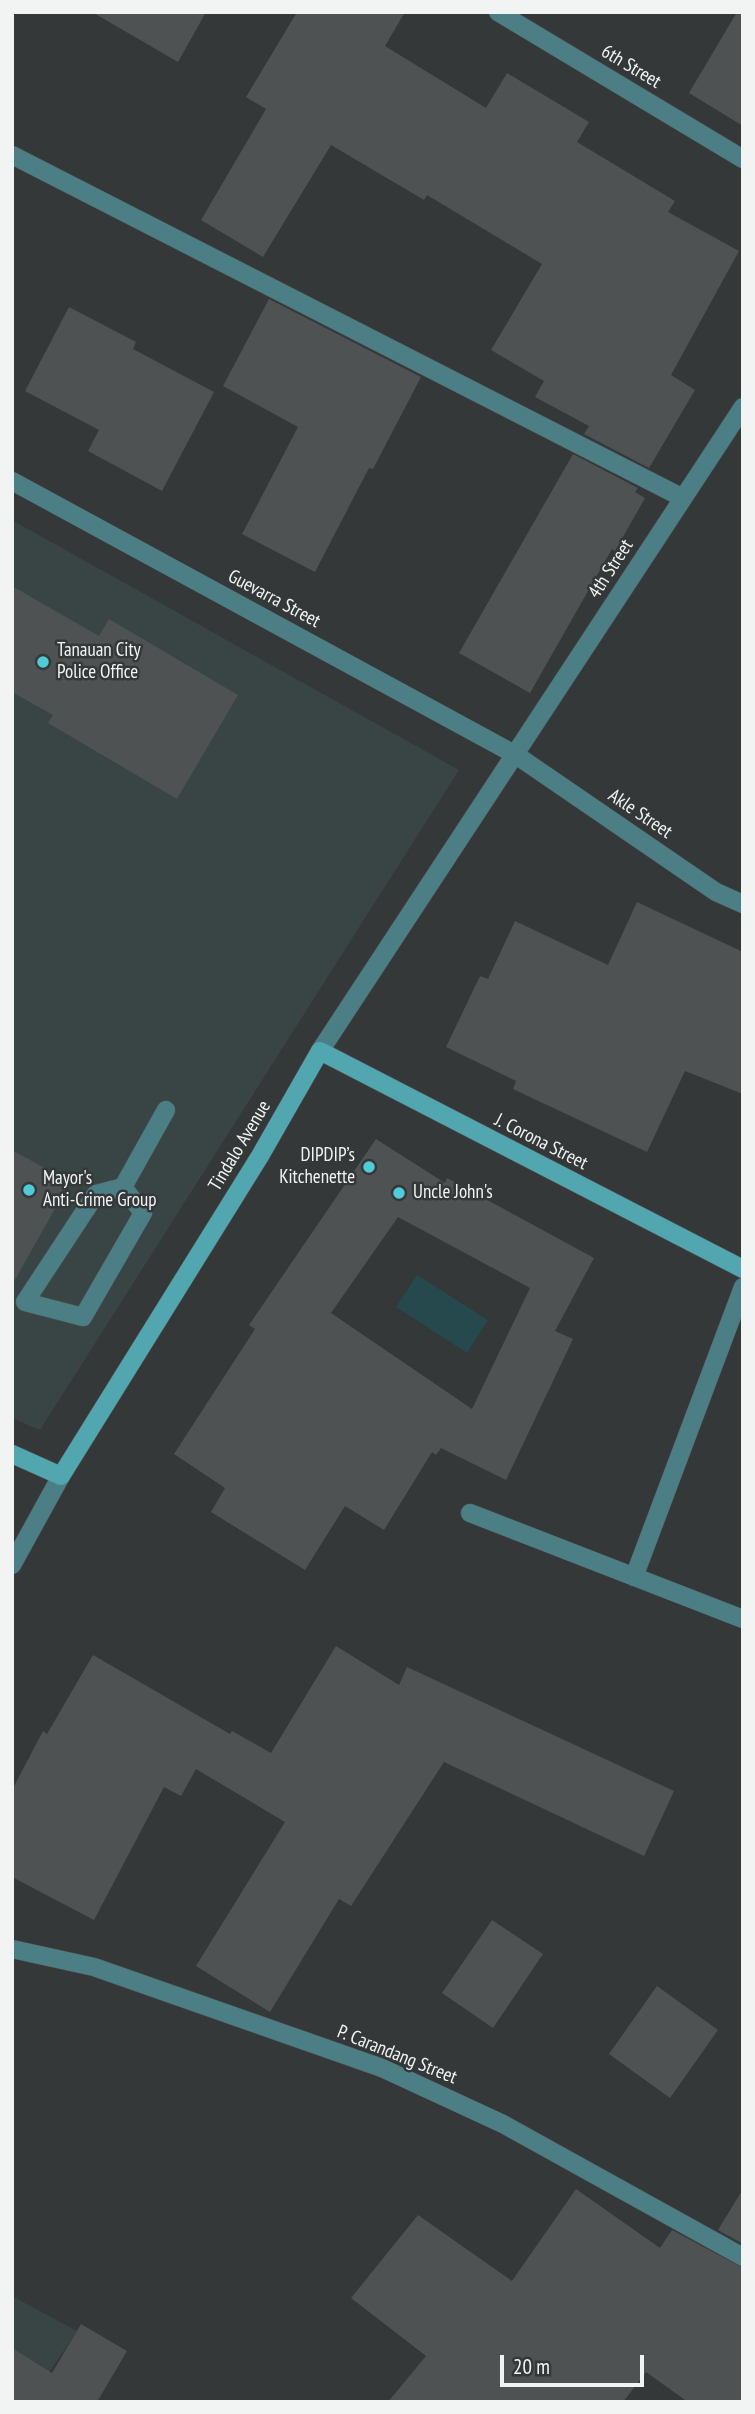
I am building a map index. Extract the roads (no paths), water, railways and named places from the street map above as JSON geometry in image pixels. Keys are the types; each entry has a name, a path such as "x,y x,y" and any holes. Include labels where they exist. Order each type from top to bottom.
{"street":[{"name":"6th Street","path":"509,15 743,159"},
{"path":"12,155 682,498"},
{"name":"4th Street","path":"516,755 743,407"},
{"name":"Guevarra Street","path":"12,481 516,755"},
{"name":"Akle Street","path":"516,755 716,892 743,904"},
{"name":"Tindalo Avenue","path":"12,1565 61,1476 260,1156 320,1051 516,755"},
{"name":"J. Corona Street","path":"320,1051 743,1269"},
{"path":"123,1186 143,1213 83,1317 25,1302 96,1194 123,1186 166,1110"},
{"path":"634,1577 743,1287"},
{"path":"12,1454 61,1476"},
{"path":"470,1513 743,1619"},
{"name":"P. Carandang Street","path":"12,1949 94,1967 382,2068 503,2124 743,2258"}],"place":[{"name":"Tanauan City Police Office","path":"43,662"},
{"name":"DIPDIP’s Kitchenette","path":"369,1167"},
{"name":"Mayor's Anti-Crime Group","path":"29,1190"},
{"name":"Uncle John's","path":"399,1193"}]}
